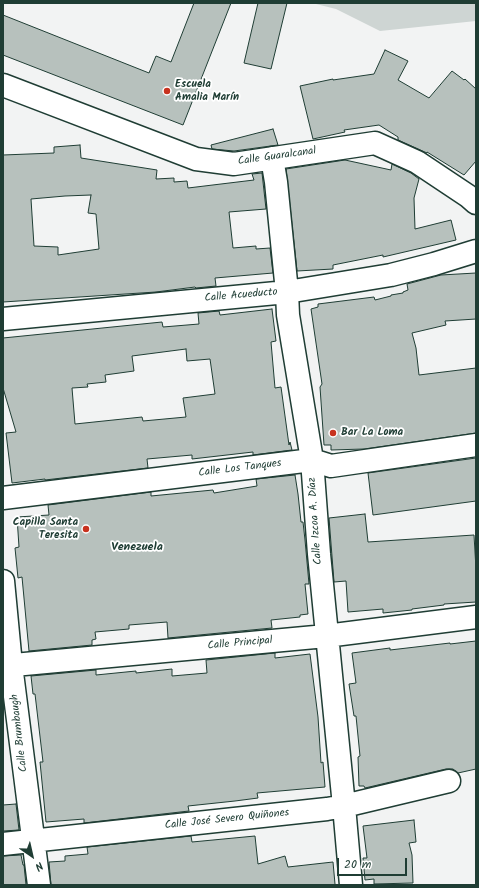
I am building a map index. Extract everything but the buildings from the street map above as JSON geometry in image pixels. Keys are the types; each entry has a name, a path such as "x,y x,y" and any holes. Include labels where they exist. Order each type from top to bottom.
{"street":[{"name":"Calle Guaralcanal","path":"3,85 196,160 234,164 375,143 418,162 476,203"},
{"name":"Calle Izcoa A. Díaz","path":"272,158 276,182 288,315 312,460 318,554 351,885"},
{"name":"Calle Acueducto","path":"3,319 287,292 390,276 476,251"},
{"name":"Calle Los Tanques","path":"3,498 312,460 331,466 476,445"},
{"name":"Calle Brumbaugh","path":"3,581 7,665 39,885"},
{"name":"Calle Principal","path":"7,665 326,636 476,617"},
{"name":"Calle José Severo Quiñones","path":"3,844 327,809 449,781"}],"shaded area":[{"path":"312,3 476,3 476,21 380,31 336,9"}],"place":[{"name":"Escuela Amalia Marín","path":"167,91"},
{"name":"Bar La Loma","path":"333,433"},
{"name":"Capilla Santa Teresita","path":"86,529"}],"district":[{"name":"Venezuela","path":"137,548"}]}
